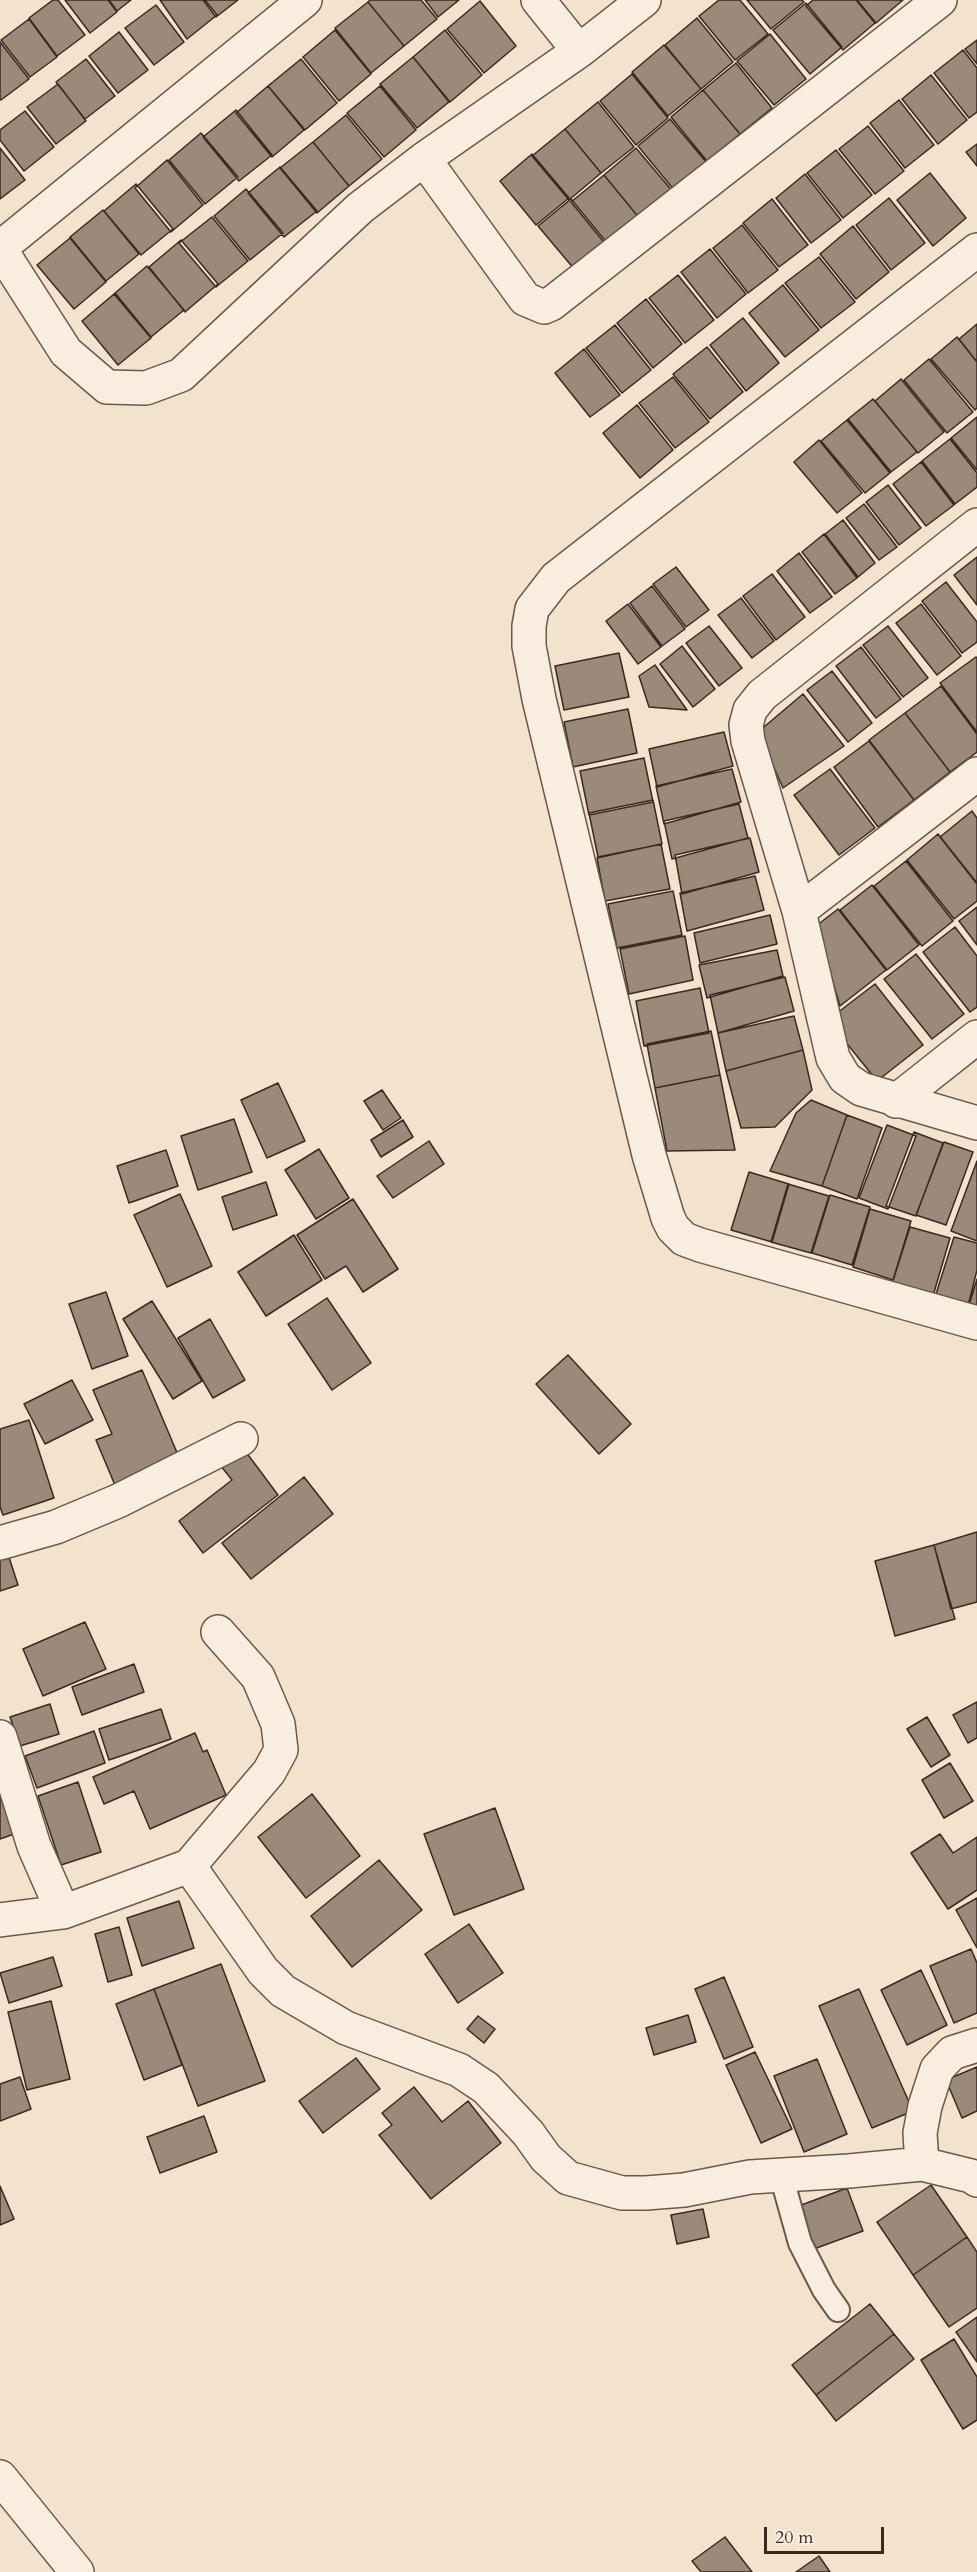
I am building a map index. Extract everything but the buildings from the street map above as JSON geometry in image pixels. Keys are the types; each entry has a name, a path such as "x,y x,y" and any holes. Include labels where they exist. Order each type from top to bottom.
{"street":[{"path":"305,0 0,248 66,352 106,387 146,388 181,375 360,208 424,159 579,51 644,0"},
{"path":"538,0 579,51"},
{"path":"424,159 525,299 544,307 551,304 940,0"},
{"path":"977,250 556,578 532,609 529,626 532,665 547,734 649,1155 668,1218 674,1228 684,1239 700,1245 977,1323"},
{"path":"977,525 762,695 750,710 746,726 748,741 799,911 833,1058 845,1078 861,1089 977,1123"},
{"path":"799,911 977,774"},
{"path":"896,1101 977,1037"},
{"path":"0,1543 56,1527 107,1505 241,1439"},
{"path":"0,1920 63,1912 189,1866 269,1772 281,1750 278,1724 258,1677 218,1632"},
{"path":"0,1737 34,1846 63,1912"},
{"path":"189,1866 250,1953 283,1991 346,2028 459,2070 486,2088 528,2133 546,2158 568,2178 622,2193 646,2193 684,2190 750,2176 922,2164 971,2176 977,2180"},
{"path":"922,2164 921,2133 925,2106 937,2069 952,2053 977,2045"},
{"path":"0,2477 77,2572"}],"lane":[{"path":"781,2175 800,2243 824,2290 838,2310"}]}
